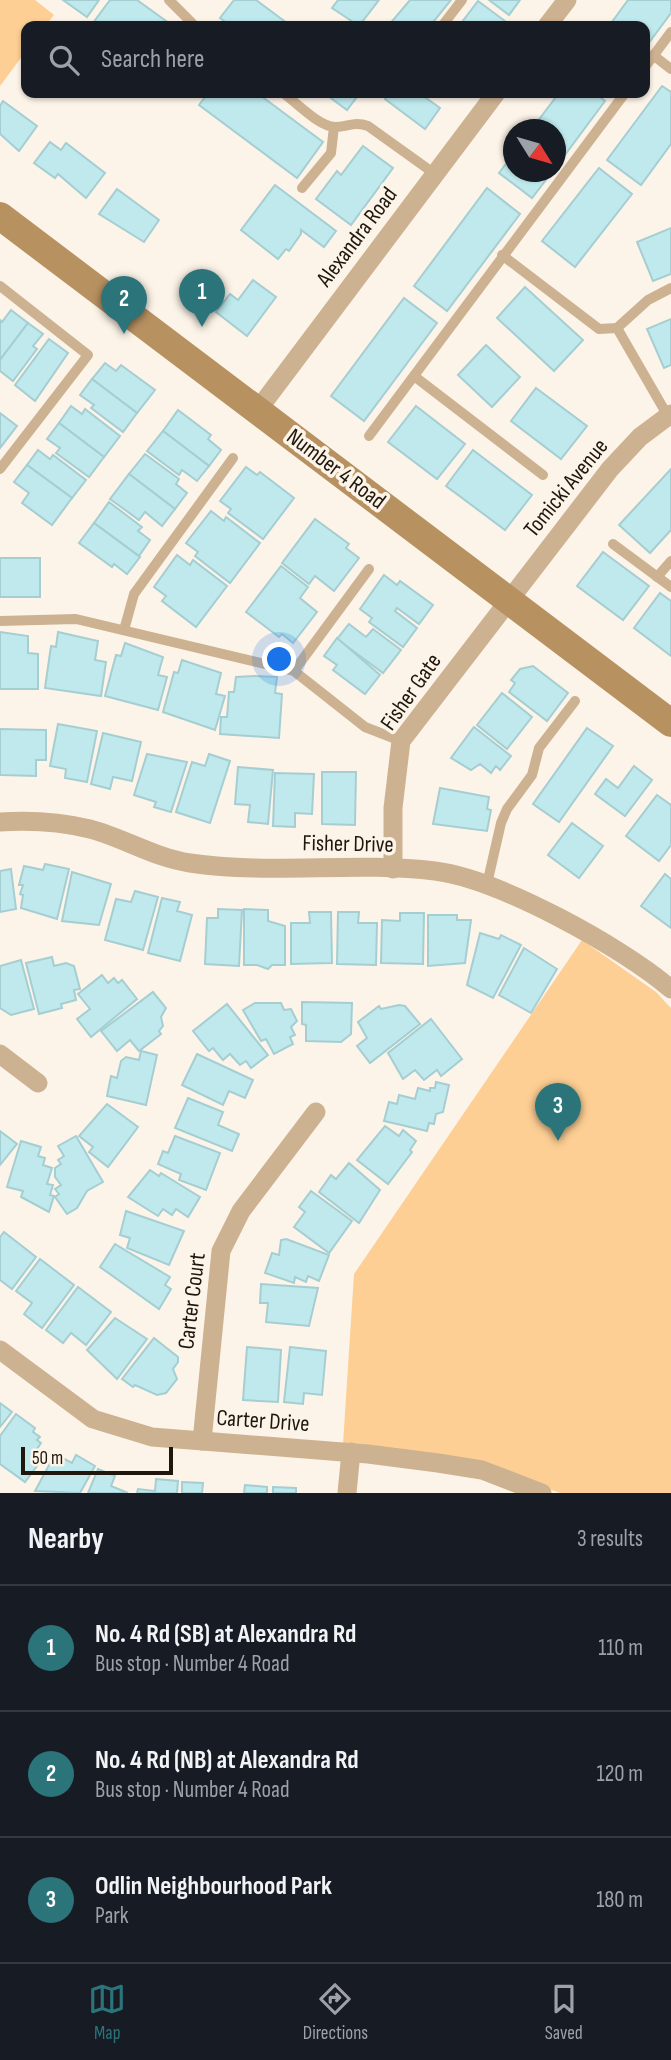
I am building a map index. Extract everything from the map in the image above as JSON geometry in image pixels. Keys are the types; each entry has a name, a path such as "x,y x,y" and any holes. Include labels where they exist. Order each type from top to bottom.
{"main road":[{"name":"Number 4 Road","path":"0,216 671,723"}],"street":[{"path":"551,21 567,0"},
{"name":"Alexandra Road","path":"257,411 492,98"},
{"name":"Tomicki Avenue","path":"509,600 610,469 640,437 670,417"},
{"name":"Fisher Gate","path":"393,869 393,808 401,741 509,600"},
{"name":"Fisher Drive","path":"0,822 57,823 91,829 188,863 224,867 393,869 465,876 488,884 640,965 671,989"},
{"path":"0,1054 38,1083"},
{"name":"Carter Court","path":"202,1441 221,1251 241,1210 316,1112"},
{"name":"Carter Drive","path":"0,1350 93,1419 152,1437 351,1452 482,1470 542,1493"},
{"path":"347,1493 351,1452"}],"lane":[{"path":"169,0 190,21"},
{"path":"446,21 462,0"},
{"path":"650,59 671,32"},
{"path":"653,55 671,68"},
{"path":"290,98 323,123 334,127 355,121 368,126 435,174"},
{"path":"369,436 621,98"},
{"path":"302,188 331,153 334,127"},
{"path":"502,255 599,329 617,328 648,300 671,288"},
{"path":"0,286 88,355 0,469"},
{"path":"617,328 670,417"},
{"path":"414,376 543,475"},
{"path":"124,630 134,594 233,458"},
{"path":"613,544 671,587"},
{"path":"657,577 671,561"},
{"path":"294,671 369,569"},
{"path":"0,621 76,619 294,671 365,727 401,741"},
{"path":"488,884 501,823 507,809 532,775 539,748 575,701"}],"shaded area":[{"path":"0,0 35,0 54,15 49,21 21,21 21,58 0,86"},
{"path":"582,940 656,992 671,1008 671,1493 560,1493 480,1463 343,1444 354,1274"}],"building":[{"path":"63,0 99,0 87,17"},
{"path":"110,0 137,0 166,21 94,21"},
{"path":"234,0 256,0 284,21 224,21 220,18"},
{"path":"338,0 379,0 363,21 352,21 332,8"},
{"path":"410,0 451,0 434,21 392,21"},
{"path":"489,0 520,0 509,15"},
{"path":"628,0 671,0 671,13 650,41 650,21 613,21"},
{"path":"478,1 505,21 463,21"},
{"path":"662,86 671,92 671,144 641,185 607,160"},
{"path":"204,98 264,98 323,142 297,178 199,105"},
{"path":"331,98 356,98 347,110"},
{"path":"426,98 440,108 425,129 385,99"},
{"path":"555,98 601,98 605,101 566,154 566,119 539,119"},
{"path":"3,101 37,126 19,151 0,134 0,106"},
{"path":"50,142 61,150 66,143 105,173 86,198 58,174 55,178 34,163"},
{"path":"363,146 393,168 351,225 316,199 337,171 341,175"},
{"path":"599,168 632,194 575,267 542,241"},
{"path":"511,182 544,182 532,198"},
{"path":"275,185 336,231 324,247 301,230 289,251 286,249 278,259 241,230"},
{"path":"487,188 520,214 447,311 414,286"},
{"path":"117,189 159,220 144,242 99,214"},
{"path":"671,228 671,274 653,281 637,242"},
{"path":"253,280 276,297 247,336 216,312 230,294 238,300"},
{"path":"525,287 583,340 554,371 497,318"},
{"path":"404,298 437,323 364,421 331,396"},
{"path":"11,310 28,323 0,360 0,320 2,322"},
{"path":"671,319 671,365 664,368 647,329"},
{"path":"28,323 43,334 33,346 37,349 13,381 0,371 0,360"},
{"path":"49,339 68,353 35,401 15,385"},
{"path":"486,345 520,377 492,407 458,375"},
{"path":"105,363 116,371 121,365 155,390 137,413 92,379"},
{"path":"92,379 137,413 123,432 91,408 94,405 80,395"},
{"path":"536,388 587,426 561,459 511,421"},
{"path":"71,406 82,414 85,409 120,436 104,457 59,423"},
{"path":"416,406 465,444 437,479 388,442"},
{"path":"178,410 211,435 208,439 221,450 209,466 163,431"},
{"path":"0,413 17,426 0,448"},
{"path":"59,423 104,457 89,477 56,453 60,448 47,439"},
{"path":"163,431 209,466 197,481 182,470 179,475 147,451"},
{"path":"38,450 50,459 53,455 86,480 72,498 27,465"},
{"path":"473,450 532,495 505,530 446,486"},
{"path":"145,454 179,479 176,484 187,493 175,509 129,474"},
{"path":"27,465 72,498 52,525 22,503 29,493 14,482"},
{"path":"246,467 257,475 260,472 294,498 263,539 228,513 231,509 220,501"},
{"path":"671,469 671,530 650,553 619,525"},
{"path":"129,474 175,509 162,526 145,512 139,520 110,499"},
{"path":"109,502 142,527 138,531 150,540 139,556 94,523"},
{"path":"211,511 224,521 226,517 260,543 230,583 195,556 198,552 186,543"},
{"path":"315,519 349,544 346,548 359,558 334,591 315,576 309,584 282,563"},
{"path":"94,523 140,557 127,574 114,564 112,567 79,543"},
{"path":"603,552 649,586 623,620 577,586"},
{"path":"177,555 190,565 193,560 227,586 196,627 162,601 166,596 154,587"},
{"path":"0,558 40,558 40,597 0,597"},
{"path":"281,566 308,587 300,598 317,612 293,643 282,634 279,637 246,612"},
{"path":"384,575 397,585 400,581 433,605 419,624 397,608 395,611 417,628 403,647 369,622 372,618 360,609"},
{"path":"660,593 671,601 671,656 634,628"},
{"path":"349,624 366,637 373,629 401,650 383,673 337,639"},
{"path":"0,632 28,636 28,653 38,654 38,689 0,689"},
{"path":"58,632 98,641 95,660 106,662 101,696 45,688 51,646 56,647"},
{"path":"337,638 380,675 365,694 333,670 337,665 324,656"},
{"path":"125,643 163,657 158,675 167,677 158,710 105,696 116,655 121,656"},
{"path":"182,660 221,673 216,694 225,696 215,730 163,712 174,672 178,673"},
{"path":"533,666 568,693 547,721 509,692 515,683 511,680 520,669"},
{"path":"236,677 277,677 275,693 282,694 279,738 220,734 221,717 227,717 229,692 234,692"},
{"path":"502,693 532,717 507,749 477,725"},
{"path":"58,724 97,731 87,782 65,778 66,769 50,766"},
{"path":"474,727 511,756 500,770 496,766 491,773 480,764 471,770 451,758"},
{"path":"587,728 613,746 559,822 533,804"},
{"path":"0,729 46,730 46,760 36,760 36,776 0,775"},
{"path":"103,733 141,742 132,781 113,777 110,789 91,784"},
{"path":"147,754 187,762 171,812 154,807 156,802 134,795"},
{"path":"209,754 230,761 210,823 176,812 192,762 205,766"},
{"path":"634,766 652,780 625,816 595,794 606,779 618,788"},
{"path":"238,767 273,770 268,824 248,822 250,805 235,804"},
{"path":"322,772 356,772 355,825 322,824"},
{"path":"275,773 314,774 312,814 295,813 295,827 273,826"},
{"path":"440,788 489,797 487,809 491,810 487,831 433,824"},
{"path":"657,795 671,805 671,845 659,861 626,836"},
{"path":"572,823 603,846 579,878 548,855"},
{"path":"45,864 69,869 57,919 21,908 23,895 20,894 23,885 19,885 24,866 43,870"},
{"path":"11,869 16,909 0,912 0,871"},
{"path":"72,872 111,884 99,925 62,921"},
{"path":"665,874 671,879 671,928 641,906"},
{"path":"135,891 158,897 143,950 105,940 116,899 131,902"},
{"path":"162,898 180,902 177,911 192,915 180,961 148,953"},
{"path":"218,909 242,910 239,966 205,964 207,918 218,918"},
{"path":"244,909 268,910 268,921 285,926 285,965 272,965 268,969 257,965 244,965"},
{"path":"309,912 331,912 332,963 291,964 291,923 310,923"},
{"path":"338,912 359,912 358,923 377,923 376,965 337,964"},
{"path":"400,913 424,913 423,964 381,963 382,920 400,921"},
{"path":"428,915 457,915 457,920 471,920 465,963 428,966"},
{"path":"480,933 499,939 501,935 521,945 493,998 467,985"},
{"path":"524,948 557,969 531,1013 499,995"},
{"path":"52,957 54,966 66,963 74,966 80,989 74,990 76,1000 61,1004 62,1008 39,1014 26,963"},
{"path":"21,960 34,1009 11,1015 0,1008 0,966"},
{"path":"102,975 108,983 114,978 118,983 122,980 137,999 91,1037 77,1019 90,1009 78,994"},
{"path":"153,992 166,1008 161,1017 161,1034 139,1051 130,1040 117,1051 101,1031"},
{"path":"302,1002 352,1003 351,1034 341,1042 306,1041 306,1025 302,1024"},
{"path":"255,1003 281,1003 284,1010 291,1009 297,1021 291,1027 295,1035 290,1037 293,1044 274,1054 266,1039 261,1041 243,1010"},
{"path":"227,1004 268,1055 251,1068 246,1061 240,1065 230,1054 223,1060 213,1048 209,1051 193,1031"},
{"path":"379,1006 381,1009 405,1006 420,1024 370,1063 357,1046 367,1038 358,1022"},
{"path":"431,1019 462,1059 441,1076 437,1070 424,1080 415,1070 403,1079 388,1053"},
{"path":"141,1051 157,1055 146,1105 107,1096 111,1076 117,1078 121,1061 126,1057 139,1060"},
{"path":"197,1054 253,1080 245,1098 229,1091 223,1105 182,1085"},
{"path":"436,1082 449,1085 443,1112 436,1114 434,1124 429,1123 427,1131 384,1121 389,1102 397,1104 399,1095 415,1099 418,1088 430,1091 430,1088 435,1088"},
{"path":"188,1098 223,1112 218,1125 239,1134 232,1151 175,1128"},
{"path":"107,1104 138,1127 108,1167 89,1152 93,1147 79,1136"},
{"path":"385,1126 399,1136 403,1130 416,1141 410,1150 412,1152 388,1184 357,1160"},
{"path":"0,1131 17,1144 0,1165"},
{"path":"76,1136 103,1182 87,1191 77,1208 67,1214 55,1197 59,1194 55,1189 61,1185 55,1177 55,1168 61,1164 58,1160 64,1156 58,1146"},
{"path":"175,1136 220,1153 206,1190 179,1180 181,1174 158,1164 163,1151 168,1153"},
{"path":"21,1141 41,1147 38,1156 45,1158 43,1165 52,1168 47,1184 53,1185 50,1195 54,1196 49,1212 21,1197 23,1191 7,1187"},
{"path":"349,1163 380,1190 359,1223 319,1192 331,1175 336,1179"},
{"path":"150,1170 159,1176 161,1173 200,1197 188,1217 176,1209 172,1215 163,1209 158,1216 128,1197"},
{"path":"311,1191 352,1221 329,1253 294,1227 305,1212 299,1207"},
{"path":"126,1211 184,1231 169,1265 127,1248 130,1238 120,1235"},
{"path":"4,1232 36,1257 12,1289 0,1280 0,1237"},
{"path":"286,1239 329,1255 319,1281 308,1276 306,1282 295,1277 294,1283 265,1273 272,1253 279,1255 281,1240"},
{"path":"115,1244 170,1277 165,1285 171,1289 159,1309 100,1267"},
{"path":"40,1259 74,1285 42,1328 24,1314 32,1303 16,1291"},
{"path":"261,1284 318,1288 309,1326 266,1322 268,1303 260,1303"},
{"path":"78,1287 111,1312 86,1345 71,1333 63,1343 46,1330"},
{"path":"115,1318 147,1339 117,1379 87,1350"},
{"path":"154,1338 178,1357 173,1369 177,1379 166,1393 157,1395 135,1385 133,1387 122,1379"},
{"path":"247,1347 281,1350 278,1402 243,1400"},
{"path":"290,1347 326,1351 322,1395 304,1393 303,1404 284,1402"},
{"path":"0,1403 12,1412 0,1427"},
{"path":"16,1414 35,1428 33,1432 40,1437 37,1440 41,1443 35,1452 43,1458 25,1482 0,1464 0,1436"},
{"path":"55,1454 72,1463 76,1455 95,1466 80,1493 35,1491"},
{"path":"98,1469 115,1476 111,1486 128,1493 88,1493"},
{"path":"156,1479 178,1481 177,1493 137,1493 138,1489 155,1491"},
{"path":"182,1482 203,1483 202,1493 182,1493"},
{"path":"245,1485 267,1487 267,1493 244,1493"},
{"path":"273,1487 296,1488 296,1493 273,1493"}],"place":[{"name":"No. 4 Rd (SB) at Alexandra Rd","path":"202,327"},
{"name":"No. 4 Rd (NB) at Alexandra Rd","path":"124,334"},
{"name":"Odlin Neighbourhood Park","path":"558,1141"}]}
